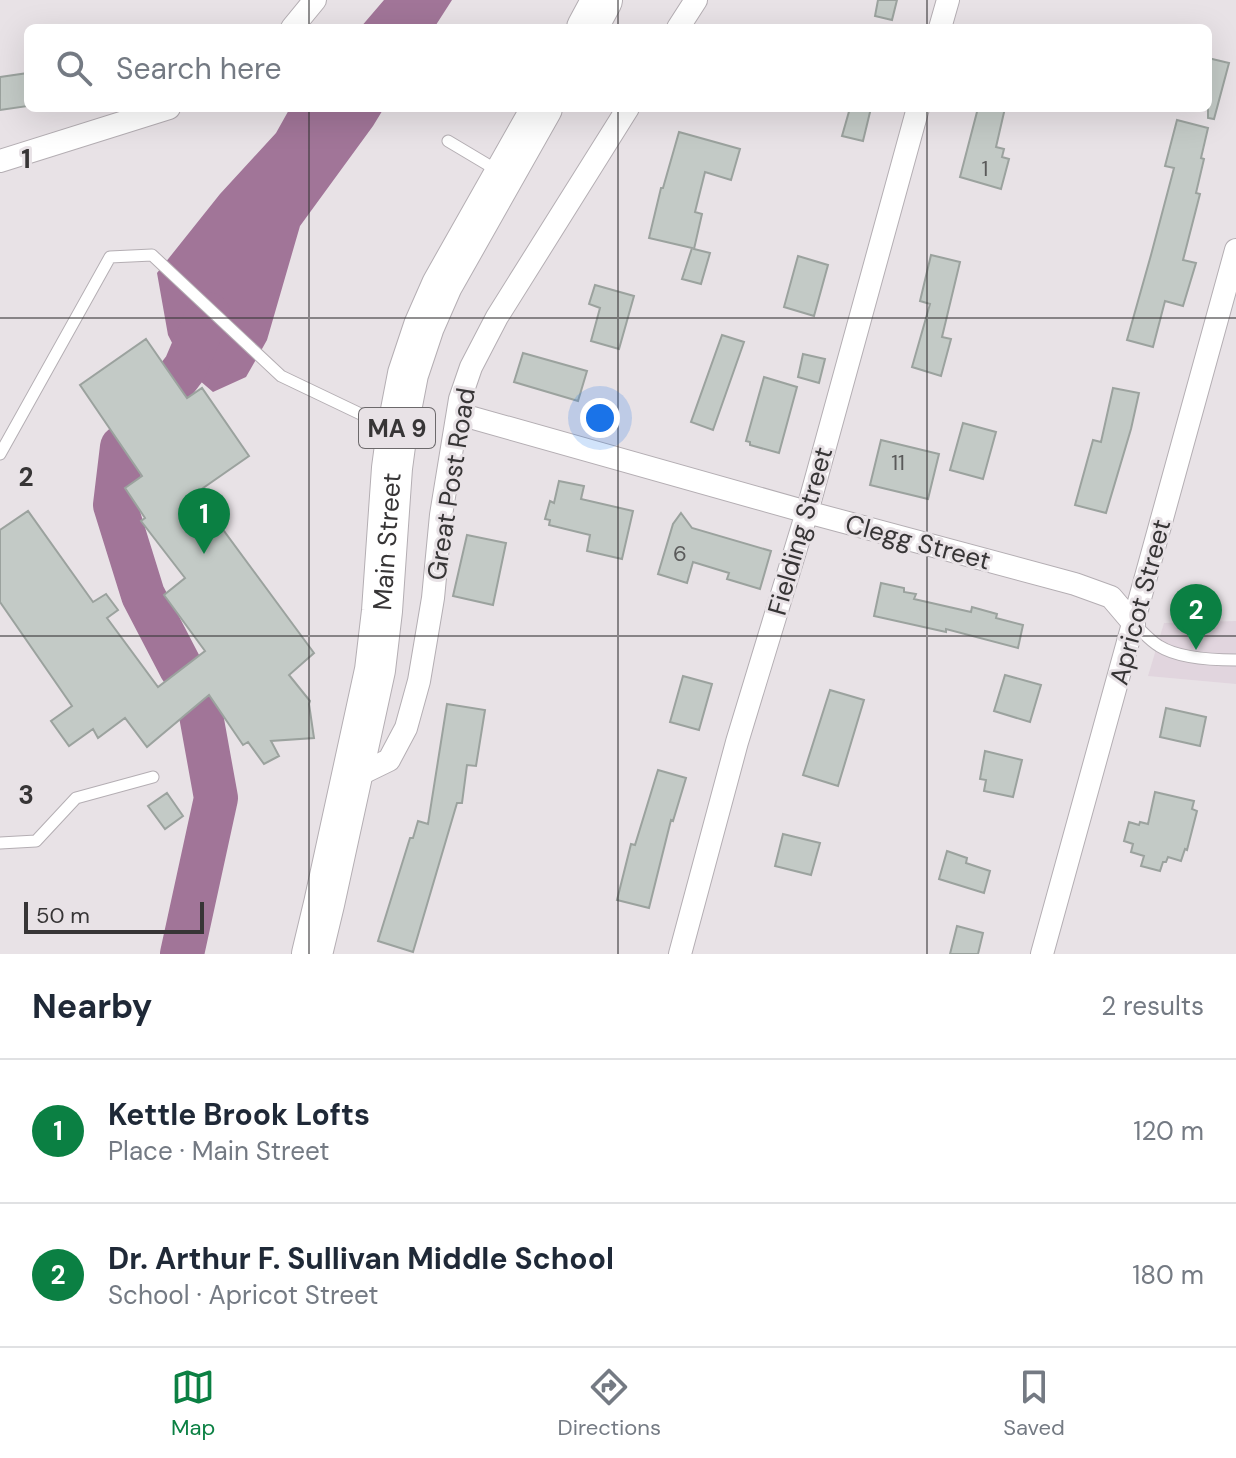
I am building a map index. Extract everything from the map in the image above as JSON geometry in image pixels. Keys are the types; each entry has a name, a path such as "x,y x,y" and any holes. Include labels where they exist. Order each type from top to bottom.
{"highway":[{"path":"589,24 602,0"},
{"name":"Main Street","path":"312,954 379,644 387,515 397,431 408,374 442,285 540,112"}],"street":[{"path":"295,24 315,0"},
{"path":"681,24 696,0"},
{"path":"941,24 948,0"},
{"path":"0,161 156,112"},
{"name":"Great Post Road","path":"352,778 389,760 406,728 419,681 433,598 441,515 463,387 482,343 626,112"},
{"name":"Fielding Street","path":"680,954 737,742 807,512 917,112"},
{"name":"Apricot Street","path":"1042,954 1236,250"},
{"name":"Clegg Street","path":"459,414 1075,584 1111,597 1134,624"}],"lane":[{"path":"448,141 504,174"},
{"path":"0,454 110,257 152,255 281,376 397,431"},
{"path":"1134,624 1159,647 1214,660 1236,660"},
{"path":"0,843 36,841 76,798 153,777"}],"shaded area":[{"path":"384,0 452,0 437,24 363,24"},
{"path":"288,112 382,112 300,226 267,340 246,377 213,392 185,368 168,335 157,273 220,194 276,133"},
{"path":"1236,621 1236,684 1148,676 1164,623"}],"building":[{"path":"878,0 897,0 892,20 875,16"},
{"path":"1212,59 1229,63 1214,119 1208,118 1208,112 1212,112"},
{"path":"24,74 24,107 0,110 0,77"},
{"path":"849,112 870,112 863,141 842,136"},
{"path":"977,112 1004,112 996,147 1004,149 1002,157 1009,159 1001,189 960,177"},
{"path":"1177,120 1208,128 1196,193 1200,194 1183,260 1196,263 1183,306 1165,301 1153,347 1127,340 1174,168 1165,166"},
{"path":"679,132 740,149 731,180 705,172 695,212 702,214 694,249 710,253 701,284 682,279 692,248 649,238"},
{"path":"931,255 960,262 942,337 951,339 941,376 912,367 930,304 920,301"},
{"path":"798,256 828,265 814,316 784,307"},
{"path":"595,285 634,296 619,349 591,341 600,308 589,304"},
{"path":"722,335 744,342 713,430 691,422"},
{"path":"146,339 187,398 202,388 249,456 196,493 314,653 289,675 310,701 314,738 271,741 279,756 264,764 248,742 243,745 209,695 147,747 125,718 98,738 93,729 69,746 51,721 72,706 0,602 0,530 28,511 93,602 106,594 118,610 107,618 158,687 205,651 164,595 185,578 141,521 145,518 125,488 142,476 80,385"},
{"path":"523,353 587,371 578,401 514,382"},
{"path":"803,354 825,359 819,383 798,377"},
{"path":"764,377 797,387 779,453 746,441"},
{"path":"1113,388 1139,393 1106,513 1075,505 1093,440 1101,442"},
{"path":"963,423 996,432 983,479 950,470"},
{"path":"881,440 939,454 928,499 870,485"},
{"path":"559,481 584,486 581,499 633,511 622,559 587,551 590,535 549,525 550,520 545,519 550,501 554,503"},
{"path":"681,513 692,528 771,551 760,589 727,579 729,573 693,562 687,583 658,574 673,524"},
{"path":"467,535 506,543 493,605 453,596"},
{"path":"881,583 904,588 904,592 916,594 914,599 971,612 972,607 1023,625 1018,648 946,629 946,632 874,616"},
{"path":"1005,675 1041,685 1030,722 994,711"},
{"path":"683,676 712,684 699,730 670,722"},
{"path":"830,690 864,700 838,786 803,775"},
{"path":"447,704 485,710 476,766 467,765 462,803 457,803 413,952 378,941 410,838 413,838 418,821 428,824"},
{"path":"1166,708 1206,717 1200,746 1160,737"},
{"path":"985,751 1022,760 1013,797 984,791 986,780 980,779"},
{"path":"658,770 686,778 671,820 649,908 617,900 631,844 635,845"},
{"path":"1155,792 1194,801 1192,809 1197,811 1181,861 1168,857 1160,871 1141,866 1144,856 1131,852 1133,844 1124,841 1129,822 1148,824"},
{"path":"167,793 183,816 165,829 148,806"},
{"path":"783,834 820,843 811,875 775,866"},
{"path":"947,851 967,858 966,863 990,871 984,893 939,879"},
{"path":"957,926 983,933 978,954 950,954"}],"waterway":[{"path":"175,381 185,368 208,314"},
{"path":"122,447 115,505 143,595 181,668"},
{"path":"182,954 216,798 199,704"}],"place":[{"name":"Kettle Brook Lofts","path":"204,554"},
{"name":"Dr. Arthur F. Sullivan Middle School","path":"1196,650"}]}
